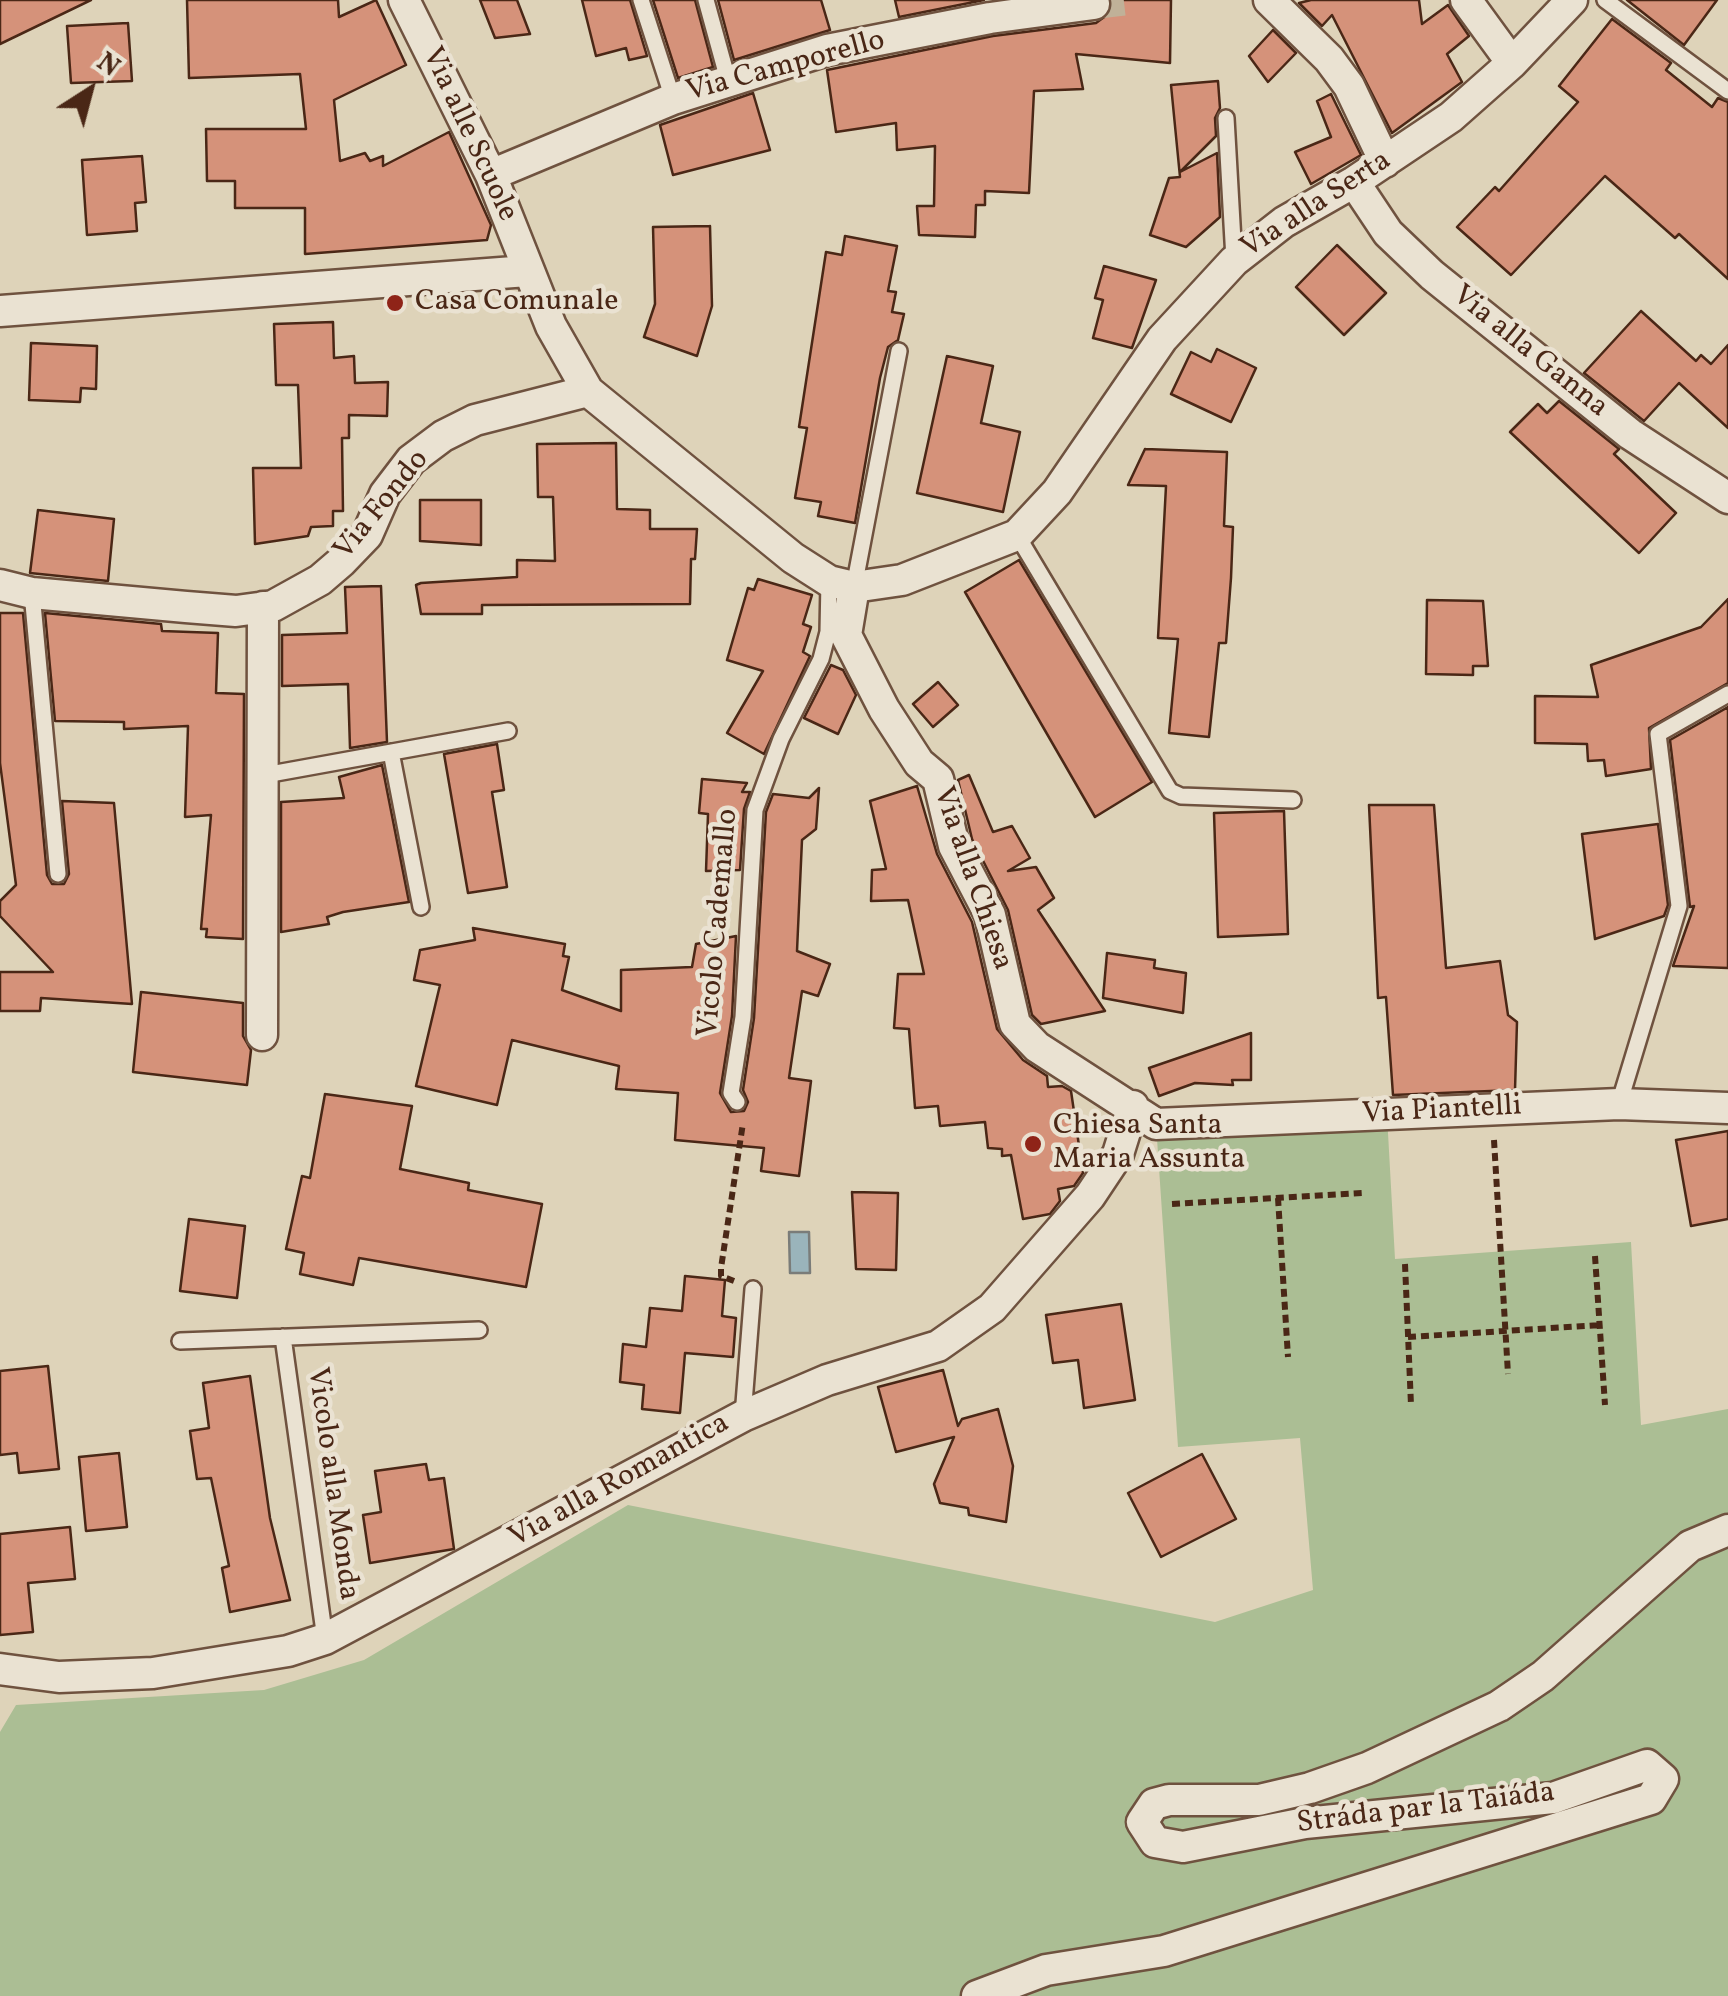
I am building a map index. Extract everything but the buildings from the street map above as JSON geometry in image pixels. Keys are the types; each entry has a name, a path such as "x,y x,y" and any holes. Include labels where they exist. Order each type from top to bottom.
{"street":[{"name":"Via alle Scuole","path":"404,0 491,176 551,326 588,390"},
{"path":"1270,0 1329,59 1349,86 1385,162"},
{"path":"1466,0 1512,64"},
{"name":"Via alla Serta","path":"842,584 902,580 1018,535 1057,492 1162,340 1234,260 1284,222 1354,182 1451,117 1512,64 1572,0"},
{"name":"Via Camporello","path":"491,176 673,99 827,50 987,9 1094,4"},
{"name":"Via alla Ganna","path":"1354,182 1388,233 1432,275 1630,434 1728,498"},
{"path":"0,311 527,272"},
{"path":"588,390 778,546 842,584"},
{"name":"Via Fondo","path":"0,585 32,593 236,611 263,607 295,595 340,562 368,535 385,494 411,460 443,436 475,420 588,390"},
{"name":"Via alla Chiesa","path":"842,584 846,635 867,682 919,763 938,779 954,846 990,915 1015,1024 1036,1047 1144,1115"},
{"path":"262,1035 263,607"},
{"name":"Via Piantelli","path":"1144,1115 1618,1104 1728,1108"},
{"name":"Via alla Romantica","path":"0,1670 59,1677 136,1675 288,1650 325,1639 743,1416 826,1380 906,1359 966,1330 1018,1283 1090,1196 1144,1115"},
{"name":"Stráda par la Taiáda","path":"977,1996 1046,1970 1164,1951 1652,1799 1662,1779 1648,1766 1554,1798 1305,1823 1183,1847 1155,1842 1142,1822 1154,1804 1169,1800 1259,1800 1310,1788 1367,1768 1499,1706 1543,1676 1690,1546 1728,1530"}],"lane":[{"path":"642,0 673,99"},
{"path":"706,0 728,80"},
{"path":"1605,0 1728,91"},
{"path":"1226,118 1234,260"},
{"path":"842,584 899,350"},
{"path":"1018,535 1170,791 1181,796 1294,800"},
{"name":"Vicolo Cademallo","path":"736,1102 731,1093 743,1017 755,810 780,739 821,659 842,584"},
{"path":"32,593 58,874"},
{"path":"1618,1104 1679,906 1658,734 1728,694"},
{"path":"265,775 508,731"},
{"path":"391,752 421,907"},
{"path":"743,1416 753,1289"},
{"name":"Vicolo alla Monda","path":"180,1340 479,1330"},
{"name":"Vicolo alla Monda","path":"282,1337 325,1639"}],"path":[{"path":"736,1102 739,1114 745,1116 731,1182 721,1268 722,1276 753,1289"},
{"path":"1492,1109 1508,1374"},
{"path":"1172,1204 1363,1194"},
{"path":"1278,1198 1288,1357"},
{"path":"1596,1256 1605,1405"},
{"path":"1404,1264 1412,1405"},
{"path":"1408,1336 1600,1326"}],"green space":[{"path":"1387,1115 1395,1259 1631,1242 1641,1425 1728,1409 1728,1996 0,1996 0,1732 16,1705 264,1690 364,1660 628,1505 1215,1622 1313,1590 1300,1438 1178,1447 1156,1124"}],"water":[{"path":"789,1232 809,1232 810,1273 790,1273"}],"tunnel":[{"path":"1094,4 1128,0"}],"place":[{"name":"Casa Comunale","path":"395,303"},
{"name":"Chiesa Santa Maria Assunta","path":"1033,1144"}]}
